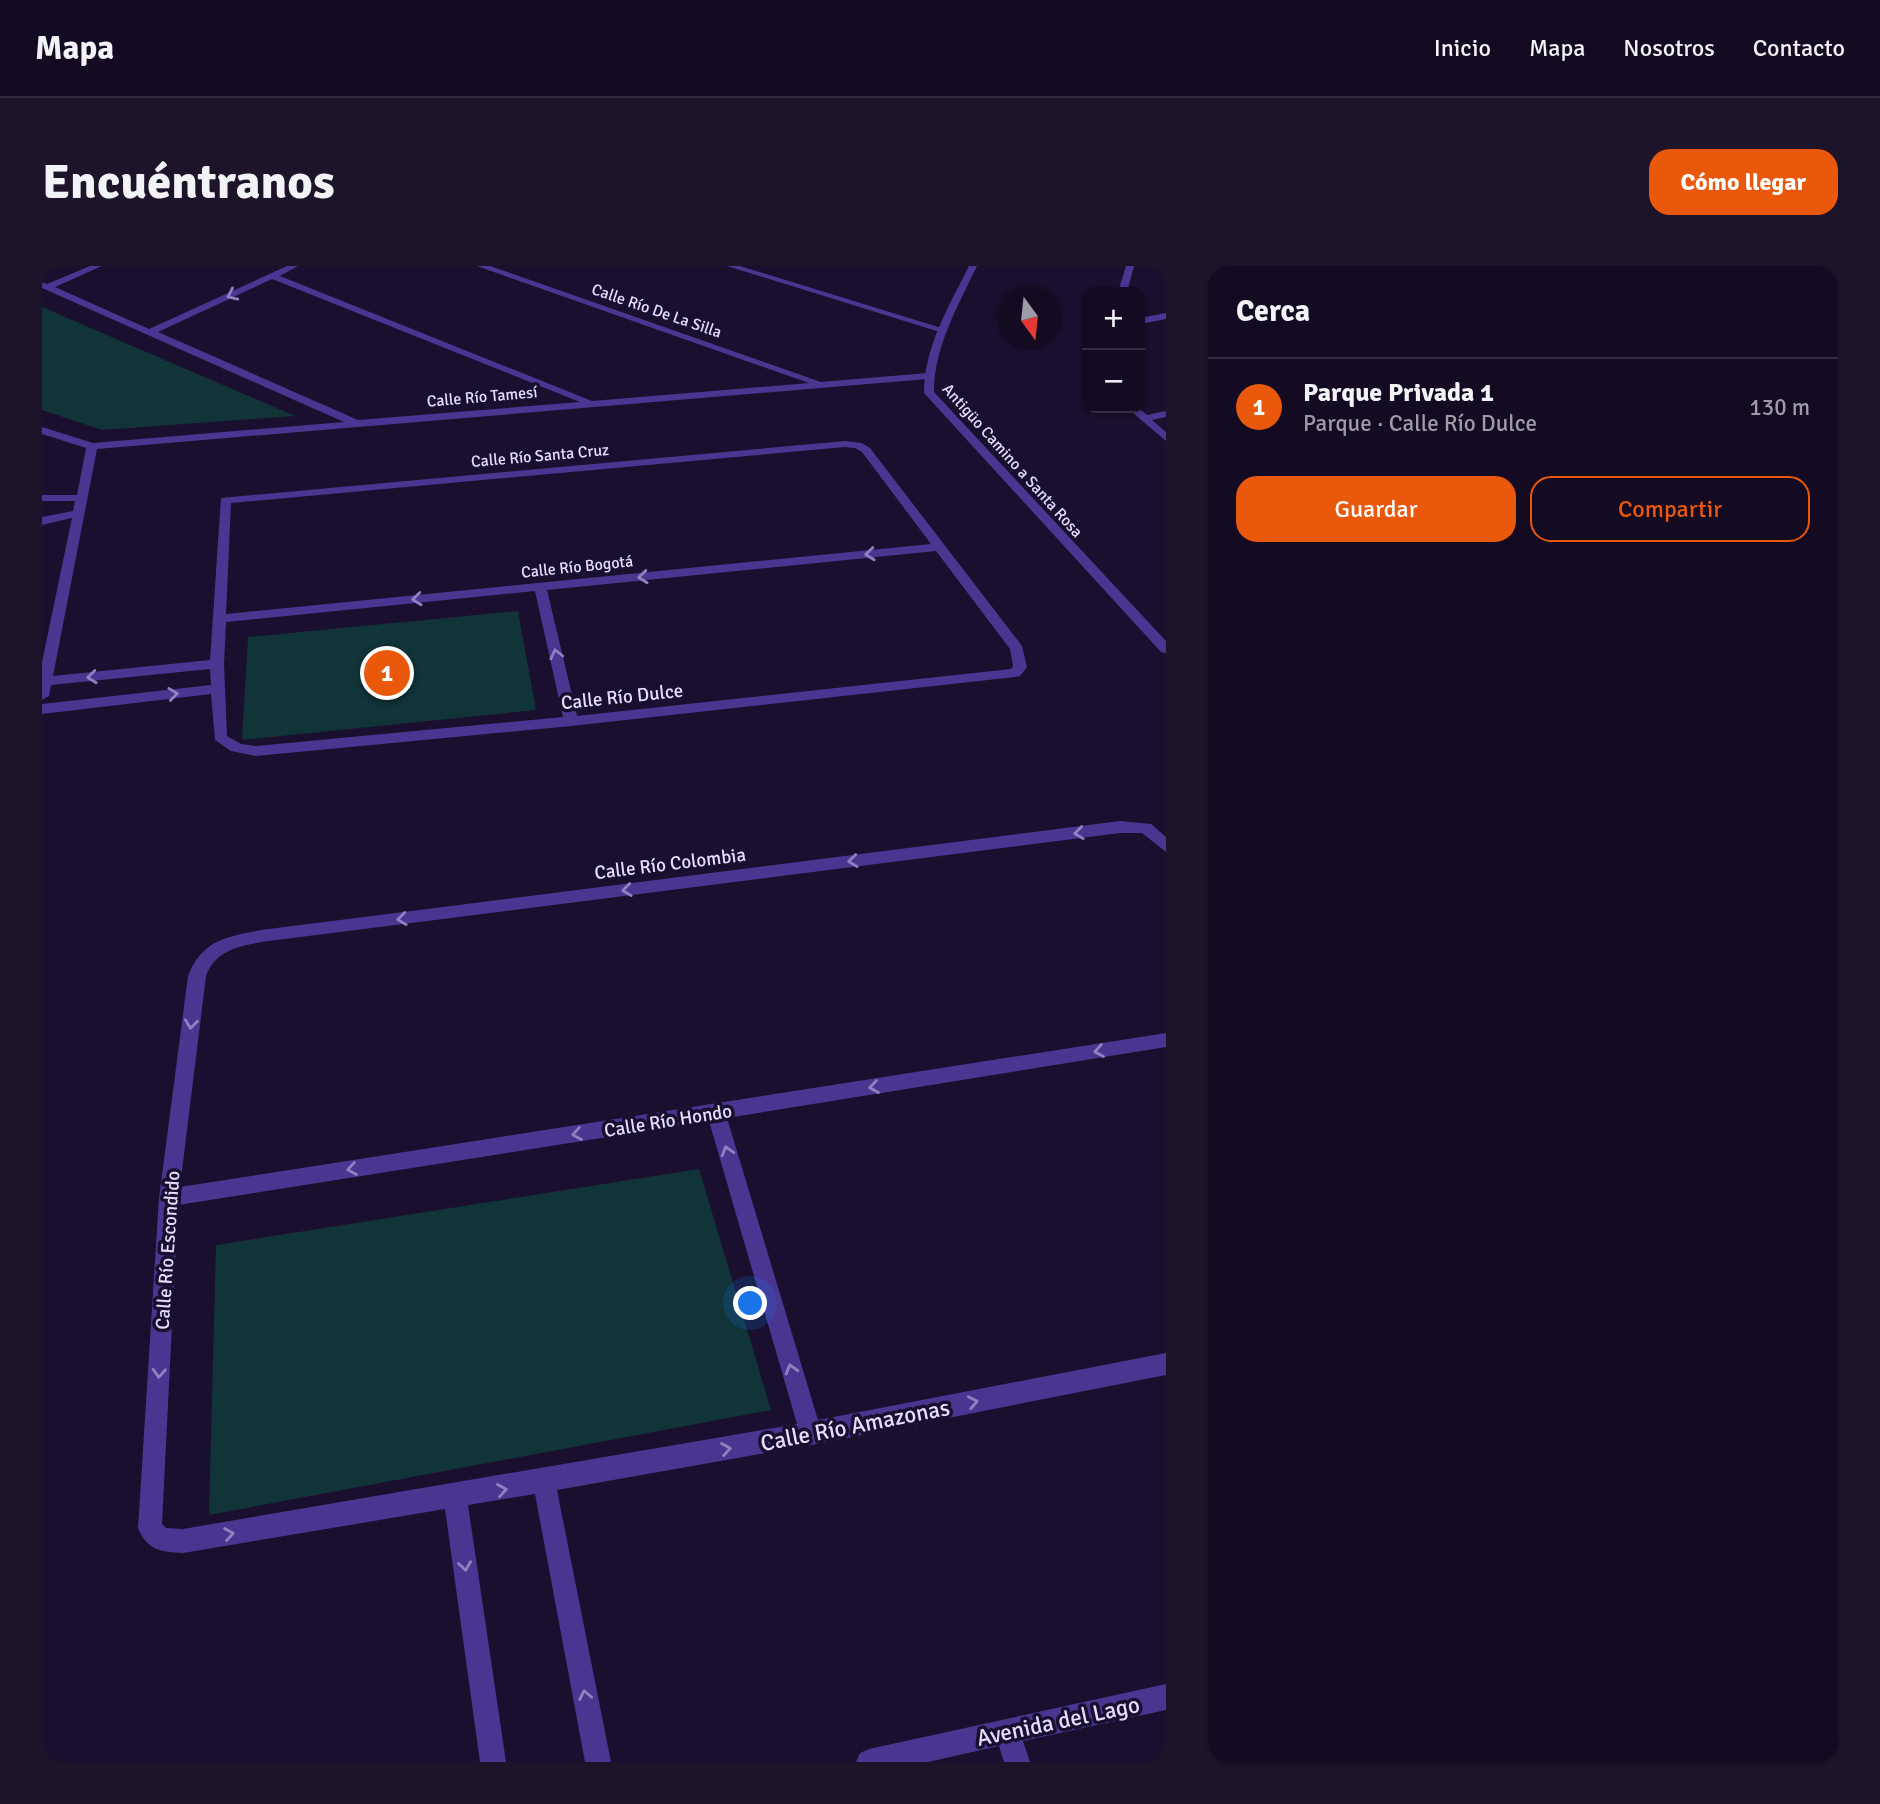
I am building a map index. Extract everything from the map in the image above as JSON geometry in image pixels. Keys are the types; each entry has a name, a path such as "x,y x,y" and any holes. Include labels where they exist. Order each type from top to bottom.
{"street":[{"path":"44,286 98,266"},
{"path":"150,332 294,266"},
{"name":"Calle Río De La Silla","path":"481,266 823,384"},
{"path":"731,266 943,330"},
{"name":"Antigüo Camino a Santa Rosa","path":"973,266 943,330 927,376 929,393 1166,649"},
{"path":"1124,287 1130,266"},
{"path":"272,276 590,402"},
{"path":"44,286 357,424"},
{"path":"1145,320 1166,316"},
{"name":"Calle Río Tamesí","path":"42,430 92,446 590,402 927,376"},
{"path":"1138,413 1166,438"},
{"path":"1145,419 1166,414"},
{"name":"Calle Río Santa Cruz","path":"220,618 225,500 858,445 866,450 938,547"},
{"path":"92,446 43,689 217,664"},
{"path":"42,498 81,498"},
{"path":"42,521 78,513"},
{"name":"Calle Río Bogotá","path":"220,618 938,547"},
{"name":"Calle Río Dulce","path":"216,689 220,737 226,744 240,750 256,751 571,721 1015,673 1021,660 1017,649 938,547"},
{"path":"540,587 571,721"},
{"path":"42,709 216,689 220,618"},
{"name":"Calle Río Colombia","path":"204,958 226,944 261,936 1120,827 1146,828 1166,846"},
{"name":"Calle Río Escondido","path":"161,1540 150,1528 169,1198 197,976 204,958"},
{"name":"Calle Río Hondo","path":"169,1198 1166,1041"},
{"path":"716,1113 811,1434"},
{"name":"Calle Río Amazonas","path":"161,1540 183,1542 544,1483 1166,1364"},
{"path":"544,1483 598,1762"},
{"path":"455,1498 493,1762"},
{"name":"Avenida del Lago","path":"869,1762 1166,1697"},
{"path":"1007,1732 1017,1762"}],"green space":[{"path":"42,307 295,416 102,430 42,410"},
{"path":"518,611 536,710 242,740 248,637"},
{"path":"699,1169 771,1410 209,1515 216,1245"}],"place":[{"name":"Parque Privada 1","path":"387,673"}]}
